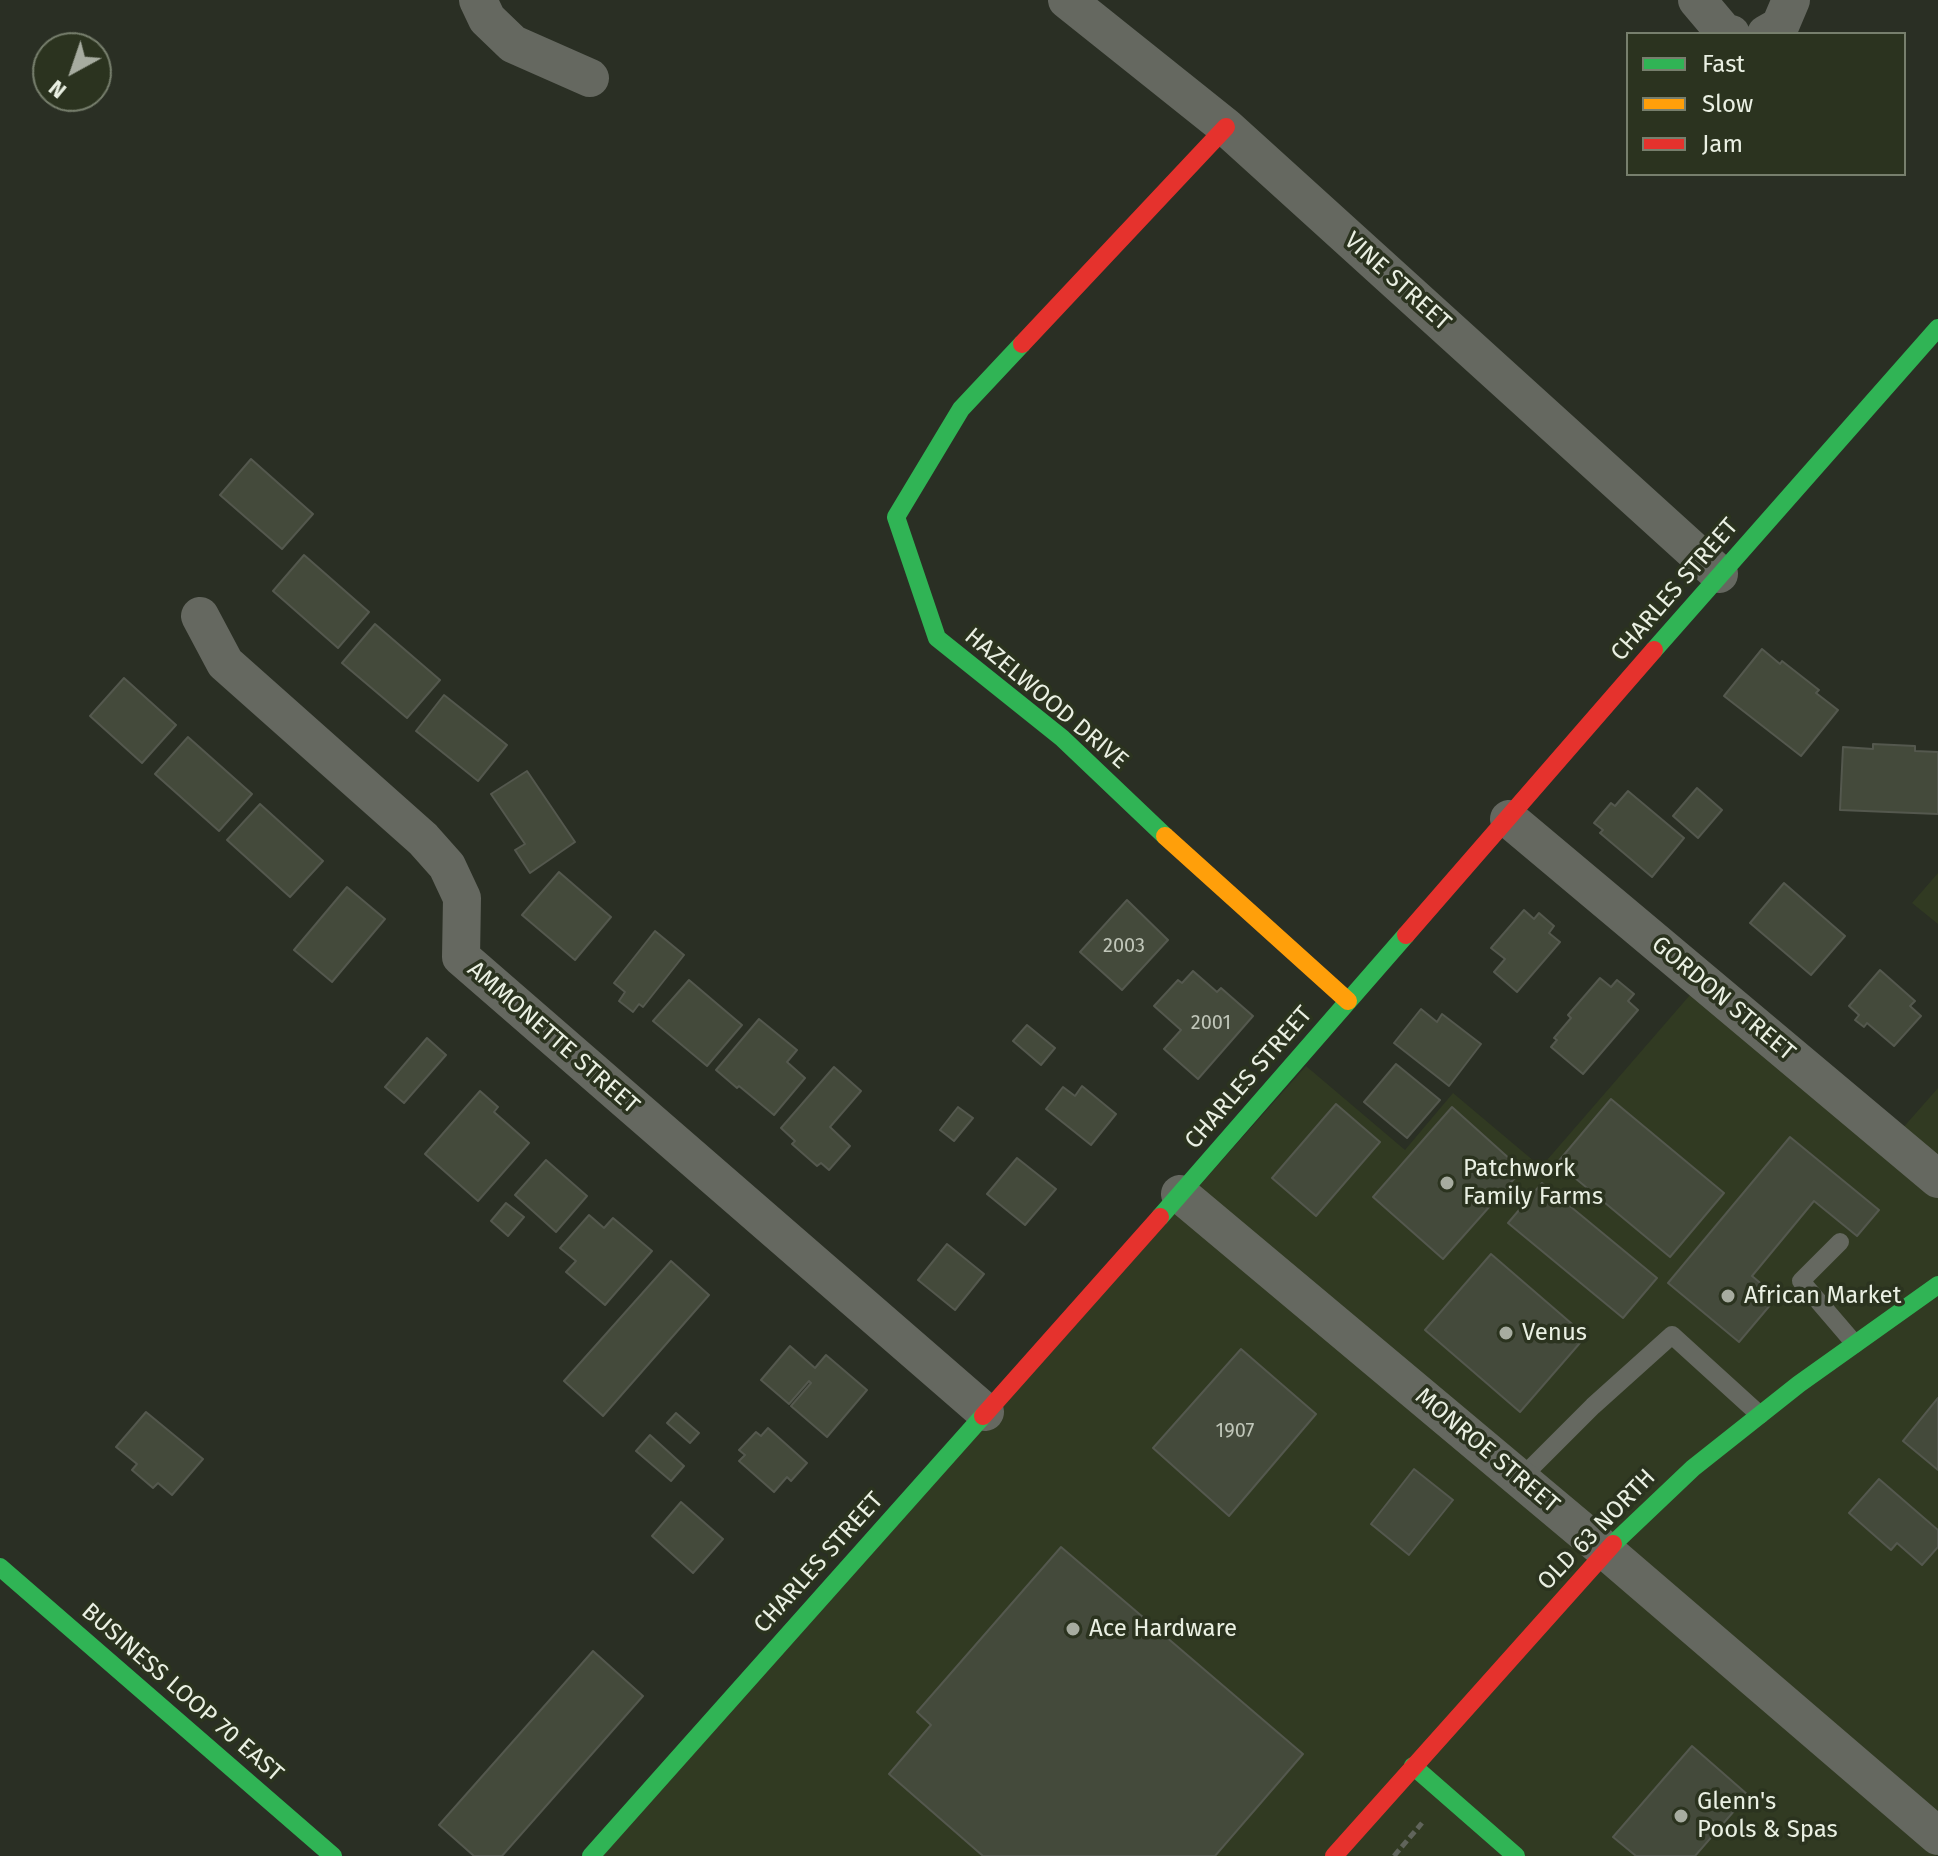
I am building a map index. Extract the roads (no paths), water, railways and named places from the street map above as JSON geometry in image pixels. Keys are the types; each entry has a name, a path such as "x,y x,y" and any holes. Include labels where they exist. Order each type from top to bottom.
{"street":[{"path":"478,0 487,19 513,44 590,78"},
{"name":"VINE STREET","path":"1067,0 1226,127 1719,574"},
{"path":"1697,0 1724,32"},
{"path":"1770,32 1780,26 1791,0"},
{"name":"HAZELWOOD DRIVE","path":"1226,127 961,409 896,517 937,638 1062,738 1167,838 1348,1001"},
{"name":"CHARLES STREET","path":"591,1856 1180,1194 1719,574 1938,328"},
{"name":"AMMONETTE STREET","path":"200,616 225,663 423,839 447,866 462,898 461,957 985,1412"},
{"name":"GORDON STREET","path":"1509,819 1938,1179"},
{"name":"MONROE STREET","path":"1180,1194 1606,1551 1938,1836"},
{"name":"OLD 63 NORTH","path":"1334,1856 1606,1551 1693,1468 1799,1384 1938,1285"},
{"name":"BUSINESS LOOP 70 EAST","path":"0,1567 333,1856"},
{"path":"1413,1766 1516,1856"}],"lane":[{"path":"1840,1242 1801,1281 1855,1344"},
{"path":"1520,1479 1593,1406 1672,1335 1760,1415"}],"place":[{"name":"Patchwork Family Farms","path":"1447,1183"},
{"name":"African Market","path":"1728,1296"},
{"name":"Venus","path":"1506,1333"},
{"name":"Ace Hardware","path":"1073,1629"},
{"name":"Glenn's Pools & Spas","path":"1681,1816"}]}
